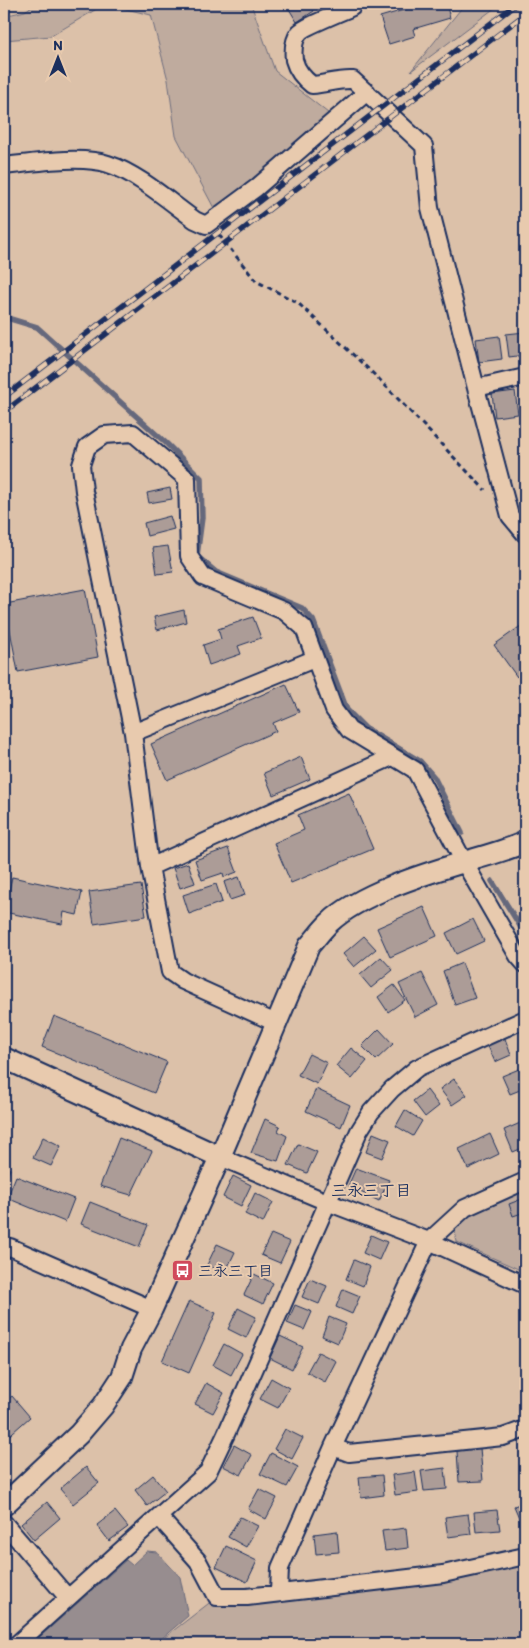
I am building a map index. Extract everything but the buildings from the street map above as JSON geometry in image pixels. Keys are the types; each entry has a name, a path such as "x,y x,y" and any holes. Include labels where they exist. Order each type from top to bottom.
{"street":[{"path":"352,7 299,31 293,52 295,64 303,78 312,85 340,79 353,80 424,146 430,208 476,388 510,516 525,534"},
{"path":"4,166 67,161 94,161 108,164 124,171 195,220 206,224 256,188 367,92"},
{"path":"476,388 525,377"},
{"path":"276,1024 182,982 170,972 150,867 133,733 84,492 81,465 87,447 104,435 133,433 187,479 190,556 203,577 284,610 304,628 334,710 349,730 415,770 464,862 518,956 525,964"},
{"path":"133,733 314,659"},
{"path":"150,867 392,757"},
{"path":"4,1505 79,1434 103,1406 122,1377 131,1349 152,1309 220,1157 309,946 330,922 358,903 391,887 464,862 495,854 525,842"},
{"path":"16,1644 208,1472 358,1131 371,1112 392,1088 417,1068 525,1019"},
{"path":"4,1058 220,1157 327,1202 429,1241 525,1285"},
{"path":"280,1592 280,1568 333,1447 429,1241 465,1208 525,1181"},
{"path":"4,1249 10,1247 152,1309"},
{"path":"333,1447 349,1454 504,1437 525,1429"},
{"path":"159,1517 198,1560 217,1597 247,1597 443,1574 525,1556"},
{"path":"4,1524 68,1598"}],"path":[{"path":"206,224 220,236 256,281 298,302 379,379 489,494"}],"shaded area":[{"path":"35,4 105,4 51,36 4,40 4,16 25,11"},
{"path":"105,4 251,4 275,71 333,117 215,210 176,136 168,80 151,15"},
{"path":"500,4 411,71 464,5"},
{"path":"525,1188 525,1272 457,1242 454,1226 494,1201"},
{"path":"147,1551 157,1552 180,1577 188,1616 155,1644 32,1644 126,1560 132,1565"},
{"path":"525,1560 525,1644 156,1644 217,1597"}],"waterway":[{"path":"4,317 37,327 166,443 201,478 202,518 197,556 216,572 302,608 313,620 347,710 365,728 420,761 434,777 462,833"},
{"path":"492,881 525,934"}],"railway":[{"path":"4,397 516,4"},
{"path":"4,412 525,14"}],"place":[{"name":"三永三丁目","path":"182,1271"}],"district":[{"name":"三永三丁目","path":"371,1190"}]}
